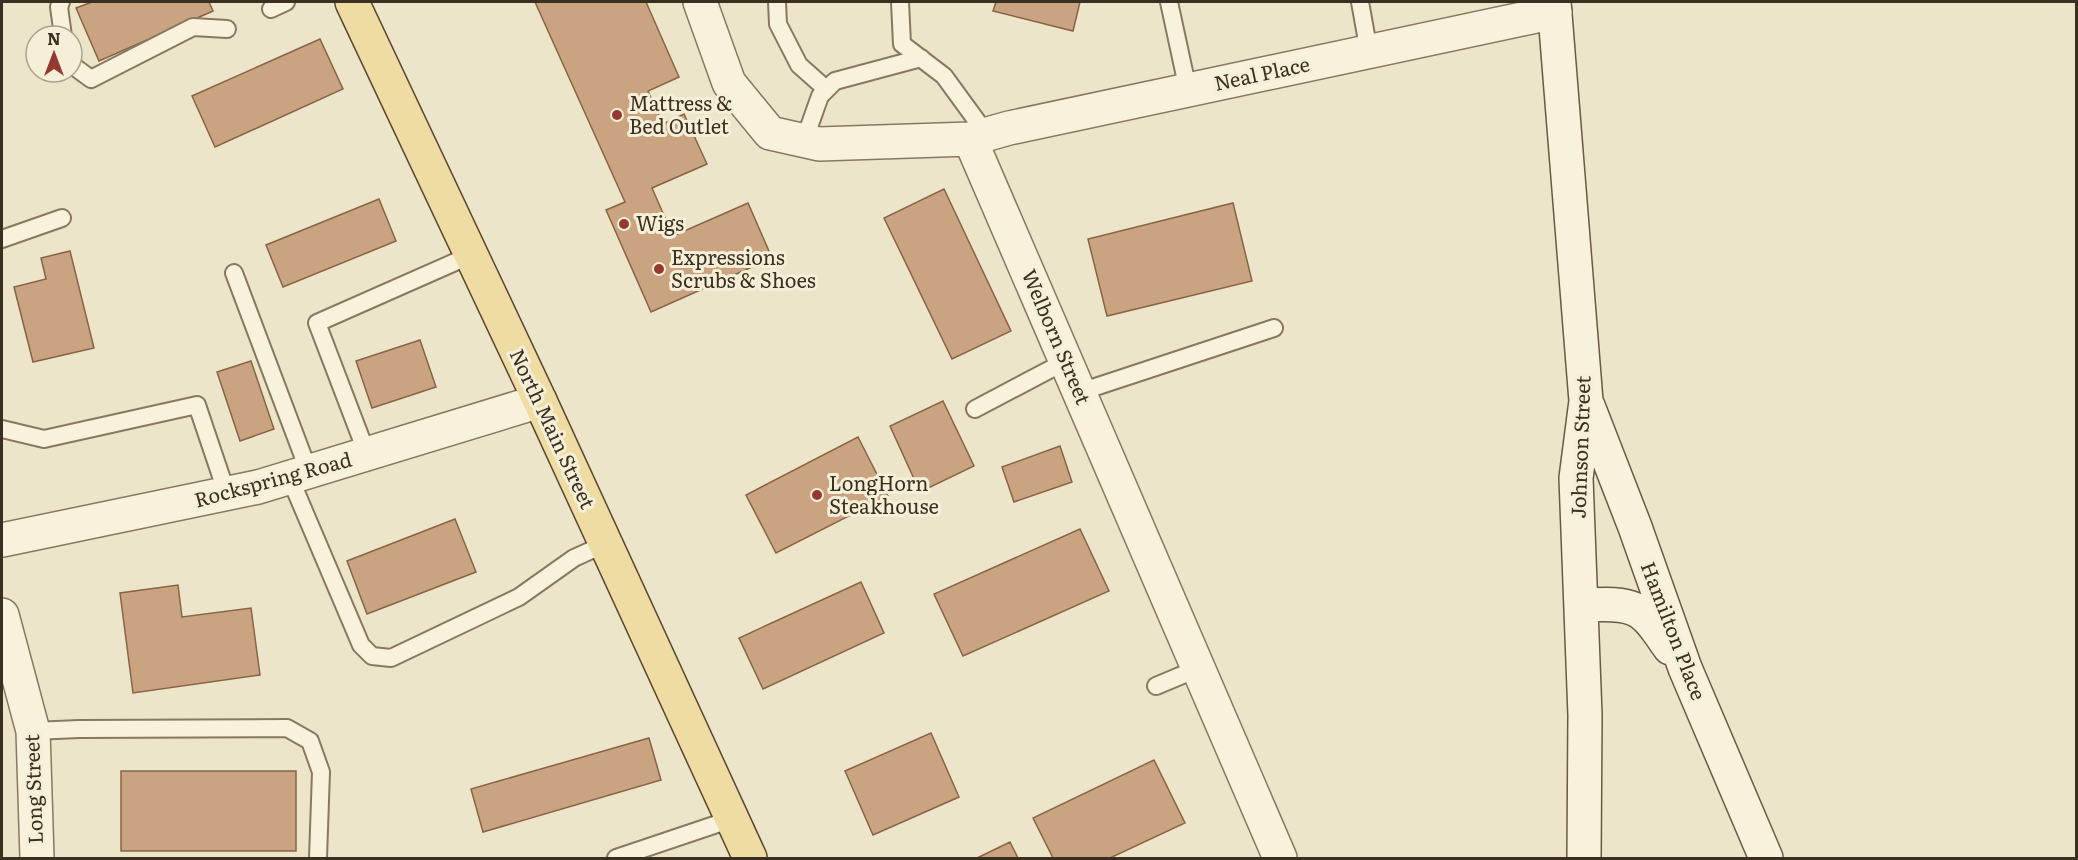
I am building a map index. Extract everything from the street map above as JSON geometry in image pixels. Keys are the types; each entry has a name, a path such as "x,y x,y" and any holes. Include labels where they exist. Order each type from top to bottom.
{"main road":[{"name":"North Main Street","path":"352,2 540,401 750,858"}],"street":[{"path":"700,2 729,83 770,132 819,144 978,137"},
{"name":"Neal Place","path":"978,137 1369,52 1555,7"},
{"name":"Johnson Street","path":"1555,7 1586,401 1576,478 1585,715 1584,858"},
{"name":"Welborn Street","path":"978,137 1066,361 1280,858"},
{"name":"Rockspring Road","path":"2,540 227,494 299,475 540,401"},
{"name":"Hamilton Place","path":"1586,401 1635,527 1685,668 1766,858"},
{"path":"1581,605 1614,605 1634,609 1647,618 1685,668"},
{"name":"Long Street","path":"2,615 33,731 37,858"}],"lane":[{"path":"61,2 58,7 61,24"},
{"path":"271,9 286,2"},
{"path":"777,2 778,24 799,65 826,90"},
{"path":"900,2 903,44 944,76 978,137"},
{"path":"1169,2 1188,90"},
{"path":"1360,2 1369,52"},
{"path":"84,74 91,79 192,27 227,29"},
{"path":"804,141 820,96 835,81 921,58"},
{"path":"2,239 62,218"},
{"path":"368,454 317,322 471,255"},
{"path":"234,273 299,475 362,645 372,656 391,658 519,597 574,558 605,544"},
{"path":"1080,392 1274,328"},
{"path":"975,409 1066,361"},
{"path":"2,429 44,439 197,405 227,494"},
{"path":"1155,686 1199,668"},
{"path":"33,731 287,728 310,741 321,772 318,858"},
{"path":"616,858 732,819"}],"building":[{"path":"92,2 209,2 213,11 99,61 76,8"},
{"path":"535,2 646,2 679,77 648,91 663,124 684,114 707,164 652,188 673,236 748,203 772,258 651,312 606,210 625,202"},
{"path":"996,2 1080,2 1073,31 993,11"},
{"path":"320,39 343,89 215,147 192,96"},
{"path":"944,189 1011,331 952,359 884,218"},
{"path":"379,199 396,241 283,287 266,245"},
{"path":"1233,203 1252,281 1107,316 1088,239"},
{"path":"70,251 94,348 33,362 14,287 46,279 41,258"},
{"path":"420,340 436,387 372,408 356,361"},
{"path":"251,361 274,429 240,441 217,372"},
{"path":"943,401 974,466 920,492 890,426"},
{"name":"LongHorn Steakhouse","path":"858,437 888,496 776,553 746,495"},
{"path":"1060,446 1072,482 1014,502 1002,467"},
{"path":"455,519 476,572 367,614 347,561"},
{"path":"1080,529 1109,591 963,656 934,594"},
{"path":"861,582 884,633 763,689 739,638"},
{"path":"178,585 182,617 251,608 260,675 133,693 120,593"},
{"path":"931,733 959,797 873,835 845,771"},
{"path":"649,738 661,780 483,832 471,789"},
{"path":"1154,760 1185,823 1110,858 1053,858 1033,818"},
{"path":"121,771 296,771 296,851 121,851"},
{"path":"1010,842 1018,858 977,858"}],"place":[{"name":"Mattress & Bed Outlet","path":"617,115"},
{"name":"Wigs","path":"624,224"},
{"name":"Expressions Scrubs & Shoes","path":"659,269"},
{"name":"LongHorn Steakhouse","path":"817,495"}]}
